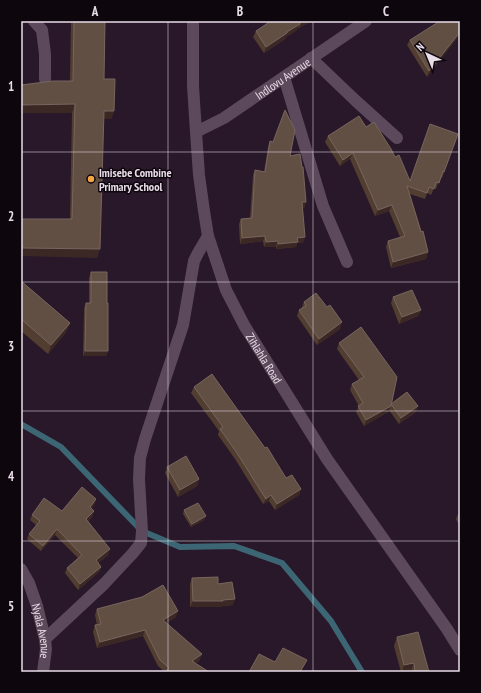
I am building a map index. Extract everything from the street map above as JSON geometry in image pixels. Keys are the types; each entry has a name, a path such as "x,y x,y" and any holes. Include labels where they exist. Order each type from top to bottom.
{"street":[{"path":"34,21 42,30 45,54 45,79"},
{"name":"Zihlahla Road","path":"193,21 193,86 199,175 208,236 226,290 244,325 328,459 447,628 460,650"},
{"name":"Indlovu Avenue","path":"196,132 224,118 366,21"},
{"path":"311,58 356,102 397,138"},
{"path":"284,77 323,206 347,262"},
{"path":"45,639 104,584 141,543 142,531 139,479 140,458 183,325 194,261 208,236"},
{"name":"Nyala Avenue","path":"21,569 29,583 35,600 45,639 46,649 43,672"}],"building":[{"path":"74,21 105,21 104,79 115,79 114,111 104,111 100,249 21,248 21,219 72,219 75,104 21,105 21,85 53,81 73,81"},
{"path":"271,21 298,21 300,24 266,47 256,31"},
{"path":"440,21 460,21 460,32 429,71 410,40"},
{"path":"285,110 295,130 290,156 300,154 303,167 306,202 302,202 305,237 297,238 298,242 278,244 278,241 266,242 265,236 242,238 241,219 252,218 255,170 265,172 270,141 273,142"},
{"path":"359,116 366,127 374,122 395,157 399,155 410,181 430,124 458,134 444,172 443,171 439,183 436,182 434,189 429,187 427,193 407,186 421,232 423,231 428,252 393,262 388,241 405,236 392,205 378,210 353,153 343,160 328,136"},
{"path":"91,272 107,272 108,351 85,351 86,303 91,303"},
{"path":"21,281 70,323 51,345 21,319"},
{"path":"412,290 421,310 402,317 393,297"},
{"path":"316,293 327,307 330,305 342,322 319,339 299,310 306,306 304,302"},
{"path":"361,327 397,377 391,406 366,420 358,406 363,403 352,384 364,377 339,343"},
{"path":"212,374 265,448 267,447 286,478 292,475 301,489 277,504 271,495 266,499 220,429 223,427 194,387"},
{"path":"407,392 418,406 401,418 391,404"},
{"path":"186,456 199,479 180,490 167,467"},
{"path":"82,487 96,499 90,507 94,511 86,519 110,549 96,560 101,567 80,584 67,568 82,555 57,529 43,546 29,534 40,521 32,515 44,498 62,511"},
{"path":"198,503 206,516 192,524 184,510"},
{"path":"218,577 218,584 232,582 235,599 223,601 193,601 192,578"},
{"path":"163,585 178,611 163,620 202,654 192,661 209,672 165,672 169,668 160,660 145,630 100,642 95,625 101,624 97,609 142,597"},
{"path":"418,632 429,672 415,672 414,663 404,665 397,637"},
{"path":"283,648 307,660 300,672 249,672 259,654 275,662"}],"waterway":[{"path":"21,424 61,447 142,531 180,547 234,546 282,563 331,621 362,672"}],"place":[{"name":"Imisebe Combine Primary School","path":"91,179"}]}
